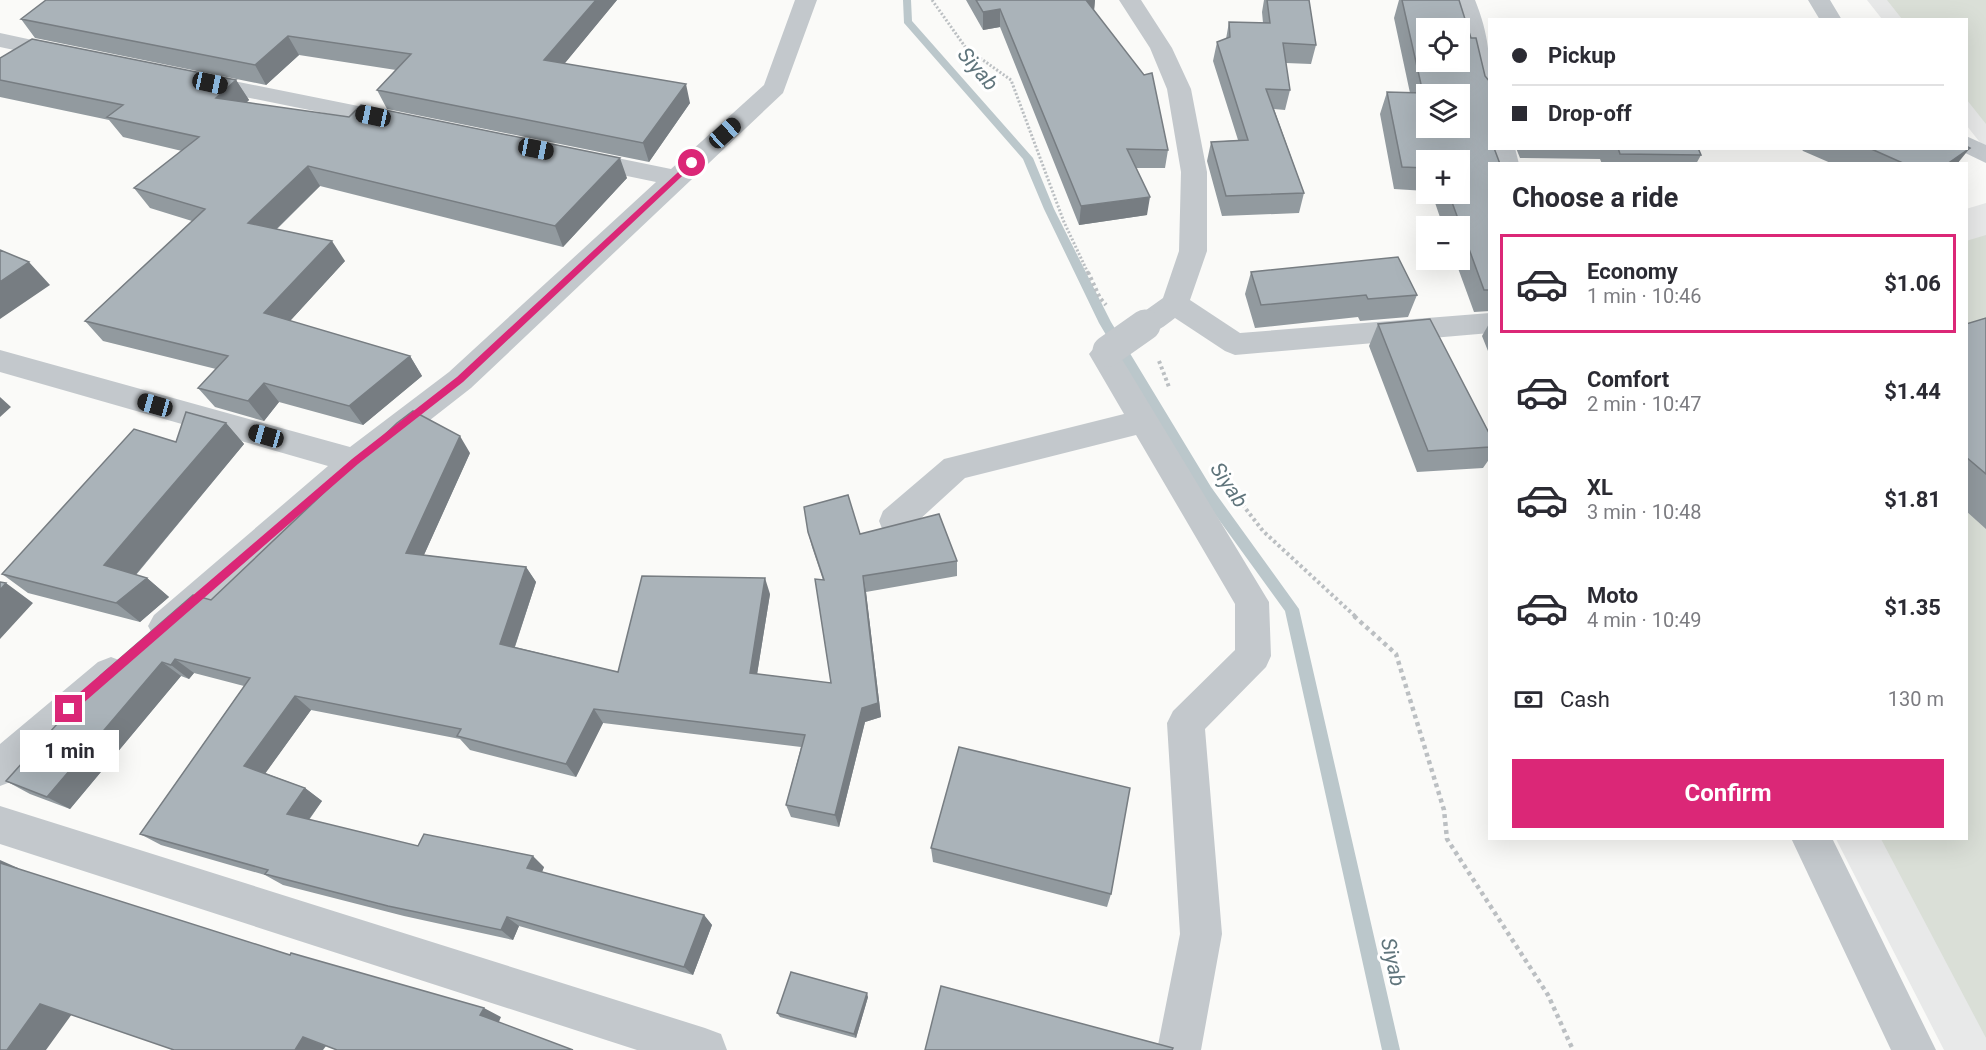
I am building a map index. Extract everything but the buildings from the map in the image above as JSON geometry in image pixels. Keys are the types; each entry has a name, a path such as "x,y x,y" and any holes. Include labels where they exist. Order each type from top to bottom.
{"street":[{"path":"0,768 355,461 460,380 774,88 806,0"},
{"path":"1130,0 1161,48 1179,89 1194,172 1193,252 1175,304 1104,354 1252,602 1253,656 1186,723 1201,934 1179,1050"},
{"path":"1464,0 1472,20 1488,89"},
{"path":"1819,0 1831,18"},
{"path":"0,40 93,59"},
{"path":"175,76 420,126"},
{"path":"1968,145 1986,155"},
{"path":"548,152 676,178"},
{"path":"1968,173 1986,164"},
{"path":"1175,304 1234,344 1488,323"},
{"path":"0,361 355,461"},
{"path":"895,521 955,468 1144,421"},
{"path":"0,825 705,1050"},
{"path":"1812,840 1914,1050"}],"path":[{"path":"932,0 966,48 1011,80 1064,222 1100,298 1107,306"},
{"path":"1158,360 1171,392"},
{"path":"1229,488 1263,531 1396,654 1444,810 1447,839 1548,995 1573,1050"}],"shaded area":[{"path":"1867,0 1986,0 1986,150 1968,127 1968,18 1881,18"},
{"path":"1887,0 1986,0 1986,124 1968,101 1968,18 1901,18"},
{"path":"1986,203 1986,1050 1944,1050 1837,840 1968,840 1968,208"},
{"path":"1986,235 1986,1038 1882,840 1968,840 1968,240"}],"waterway":[{"name":"Siyab","path":"907,0 907,21 1028,158 1049,209 1105,323 1206,491 1292,609 1391,1050"}],"route":[{"path":"69,709 355,461 460,380 692,163"}]}
